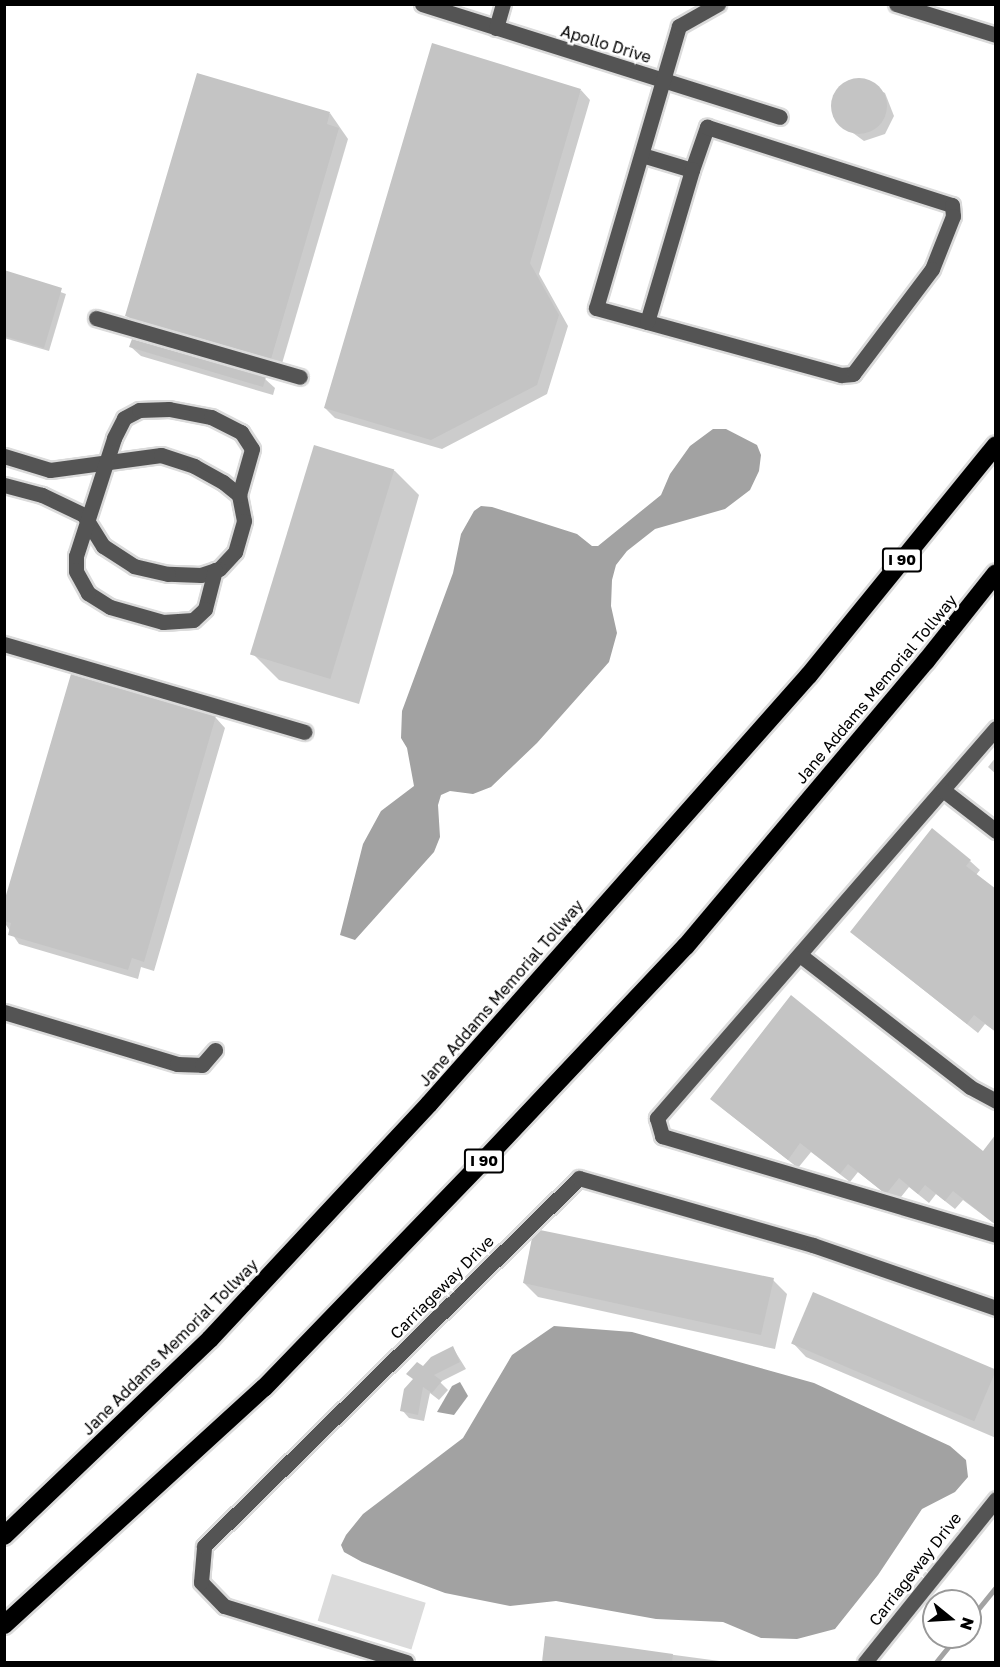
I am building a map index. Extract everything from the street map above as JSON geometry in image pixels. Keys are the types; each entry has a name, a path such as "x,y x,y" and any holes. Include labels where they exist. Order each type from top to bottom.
{"highway":[{"name":"Jane Addams Memorial Tollway","path":"4,1536 210,1339 429,1104 809,675 996,445"},
{"name":"Jane Addams Memorial Tollway","path":"4,1625 264,1388 686,946 926,662 996,573"}],"street":[{"name":"Apollo Drive","path":"422,4 780,117"},
{"path":"496,28 503,4"},
{"path":"647,322 707,127 952,205 953,216 932,269 853,374 841,375 647,322 596,308 679,26 718,4"},
{"path":"896,4 996,35"},
{"path":"642,155 692,170"},
{"path":"96,318 300,377"},
{"path":"4,485 42,495 87,519 103,546 134,566 168,574 201,575 216,570 235,552 244,521 239,495 252,449 241,432 211,417 169,409 140,410 124,418 103,463 87,519 76,571 88,593 110,607 163,622 193,620 205,609 216,570"},
{"path":"4,456 50,470 162,455 194,466 239,495"},
{"path":"4,644 304,732"},
{"path":"996,728 657,1118 662,1136 996,1235"},
{"path":"942,790 996,831"},
{"path":"800,955 970,1087 996,1101"},
{"path":"4,1012 177,1064 202,1065 215,1050"},
{"name":"Carriageway Drive","path":"406,1662 224,1606 201,1582 204,1546 579,1178 813,1245 996,1308"},
{"name":"Carriageway Drive","path":"865,1662 996,1499"}],"shaded area":[{"path":"713,429 726,429 757,445 761,455 759,471 750,490 725,509 655,529 627,551 616,565 612,580 611,606 617,633 609,662 537,743 491,787 473,794 450,791 441,795 438,805 440,837 434,852 355,940 340,935 363,844 381,811 414,786 407,748 401,738 402,711 453,573 461,534 474,511 481,506 492,507 577,534 592,546 598,546 661,495 670,474 690,446"},
{"path":"554,1326 632,1332 814,1383 950,1446 966,1460 968,1477 955,1492 922,1509 878,1575 835,1629 797,1639 761,1638 723,1622 656,1619 556,1601 510,1606 445,1593 362,1562 344,1552 341,1545 346,1535 363,1514 463,1438 512,1355"},
{"path":"460,1382 468,1396 454,1415 437,1412 452,1386"},
{"path":"332,1574 426,1603 411,1650 318,1621"}],"building":[{"path":"432,43 581,89 530,263 559,315 537,385 431,440 324,408"},
{"path":"197,73 330,112 327,124 339,128 271,359 125,316"},
{"path":"853,78 865,78 875,82 883,90 887,106 883,122 875,130 865,134 853,134 843,130 835,122 831,112 831,100 835,90 843,82"},
{"path":"4,270 62,288 44,348 4,336"},
{"path":"132,339 266,377 263,387 129,347"},
{"path":"314,445 394,470 330,679 250,654"},
{"path":"71,674 216,716 144,962 132,958 128,970 8,935 11,923 4,921 4,902"},
{"path":"932,828 971,860 966,866 996,889 996,1032 974,1015 967,1024 850,932"},
{"path":"791,995 983,1151 996,1134 996,1225 953,1191 945,1201 925,1185 918,1194 899,1178 887,1193 848,1164 840,1174 800,1143 788,1160 710,1099"},
{"path":"540,1230 774,1278 761,1335 523,1283 532,1238"},
{"path":"813,1292 996,1370 974,1421 791,1344"},
{"path":"453,1346 460,1362 434,1375 442,1381 432,1393 423,1387 418,1415 400,1411 404,1389 413,1379 406,1374 417,1362 423,1366 431,1357"},
{"path":"545,1636 673,1654 672,1662 542,1662"}],"waterway":[{"path":"982,1604 996,1587"},
{"path":"936,1662 946,1649"}]}
